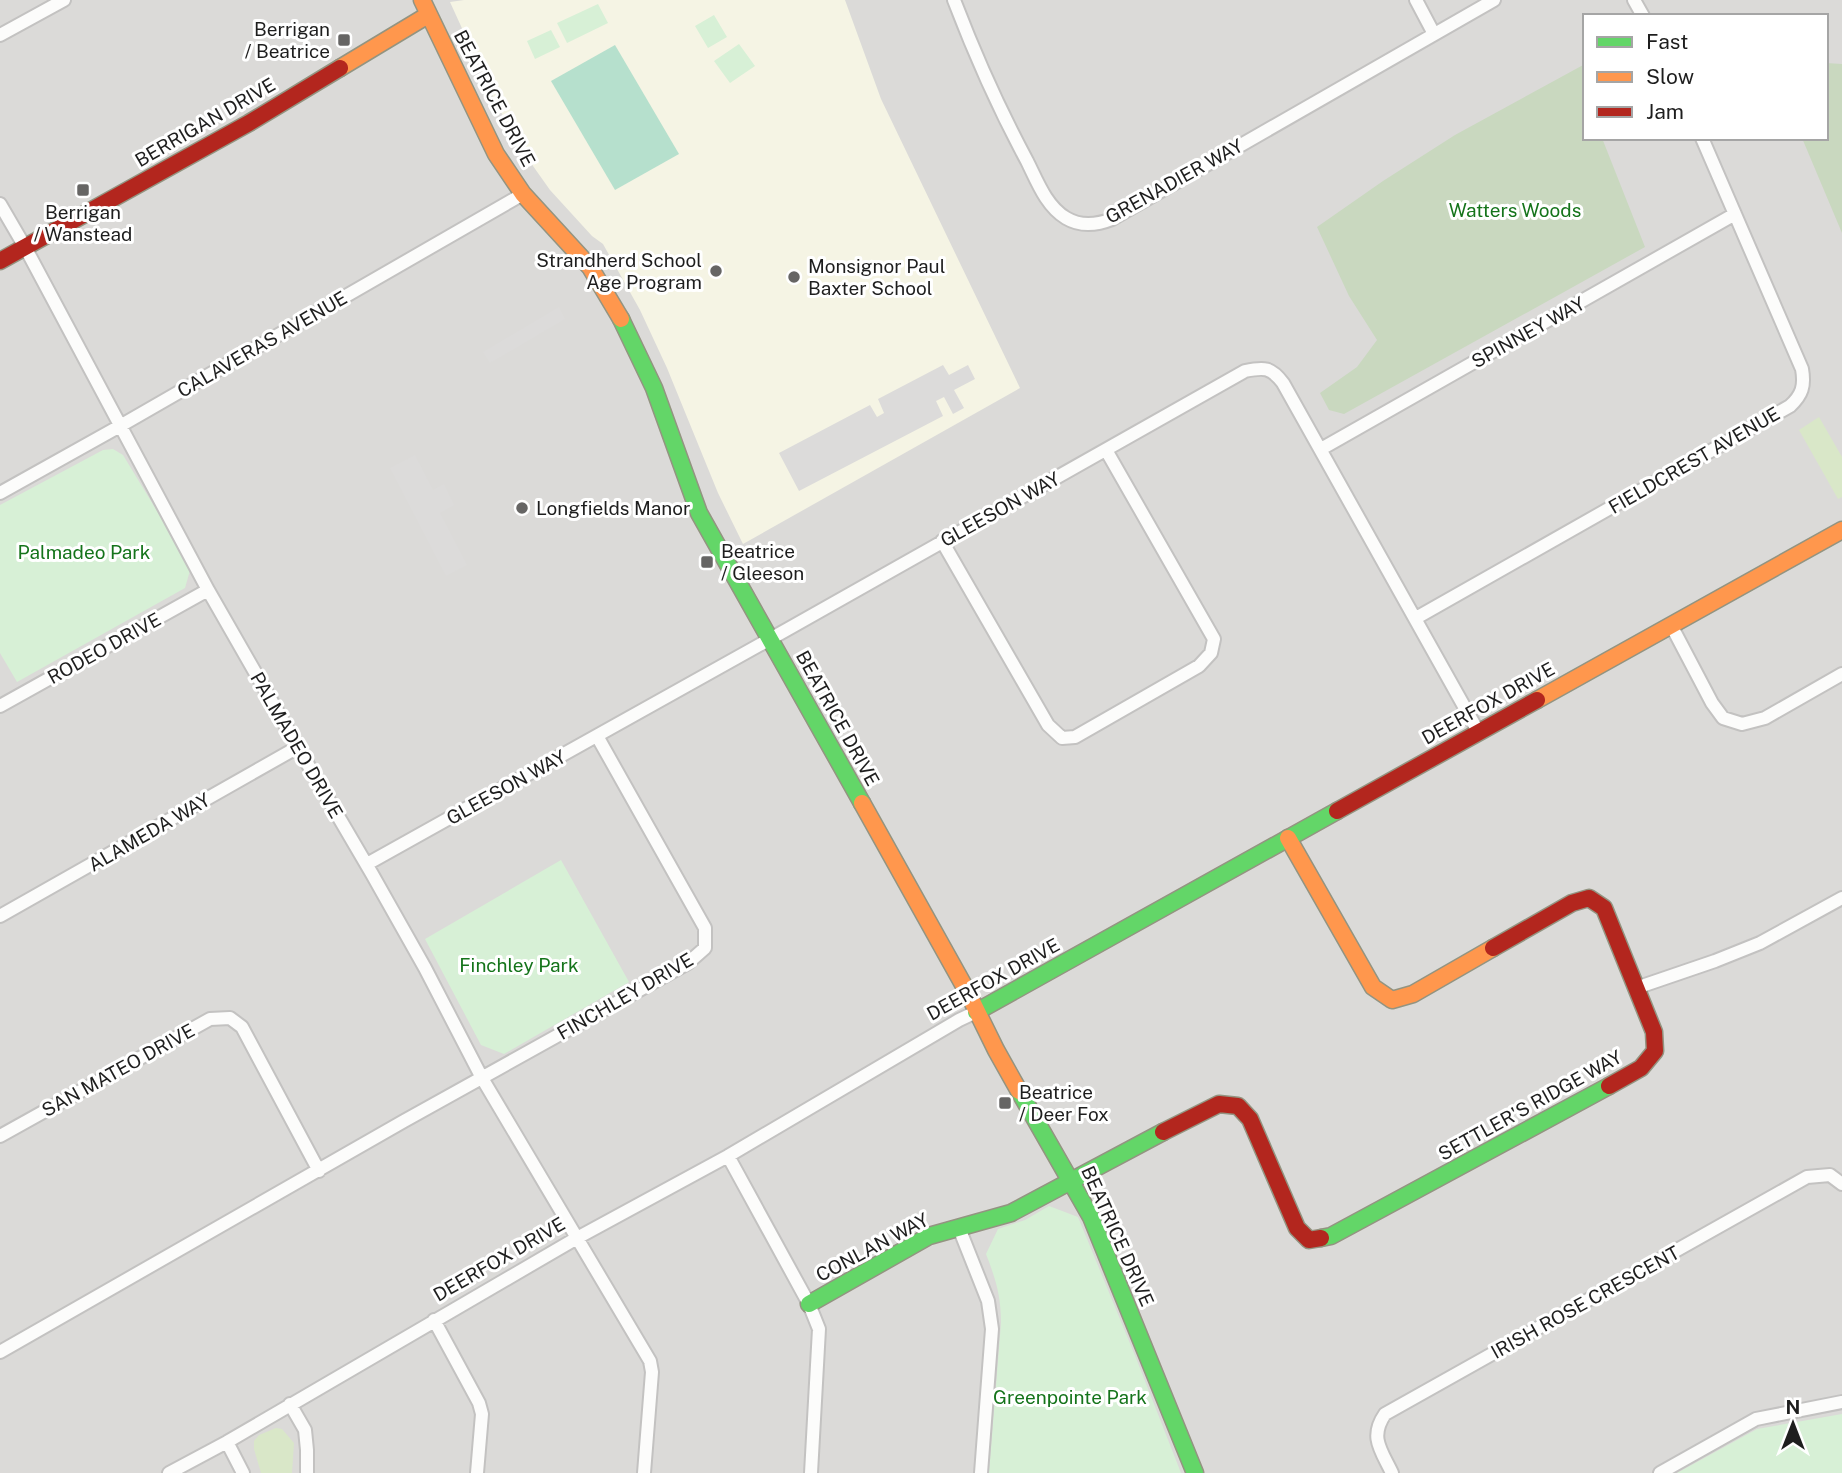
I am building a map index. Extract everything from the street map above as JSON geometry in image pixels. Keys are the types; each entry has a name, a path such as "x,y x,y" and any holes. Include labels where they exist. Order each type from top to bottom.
{"street":[{"path":"0,35 64,0"},
{"name":"GRENADIER WAY","path":"954,0 1007,124 1049,202 1066,218 1088,225 1112,219 1494,0"},
{"path":"1416,0 1434,34"},
{"name":"BEATRICE DRIVE","path":"425,7 496,154 523,194 590,267 625,326 654,388 699,513 1071,1180 1104,1247 1195,1473"},
{"name":"BERRIGAN DRIVE","path":"0,261 249,123 425,7"},
{"name":"FIELDCREST AVENUE","path":"1416,618 1790,406 1801,395 1804,380 1802,369 1703,140"},
{"name":"CALAVERAS AVENUE","path":"0,493 523,194"},
{"name":"PALMADEO DRIVE","path":"0,204 208,590 367,864 482,1078 650,1361 652,1372 644,1473"},
{"name":"SPINNEY WAY","path":"1321,449 1735,214"},
{"name":"GLEESON WAY","path":"367,864 1245,371 1267,369 1276,373 1283,383 1479,733"},
{"path":"942,541 1048,725 1062,738 1075,737 1199,666 1211,653 1214,639 1106,450"},
{"name":"DEERFOX DRIVE","path":"169,1473 577,1238 728,1156 959,1020 1842,530"},
{"name":"RODEO DRIVE","path":"0,706 208,590"},
{"path":"1671,625 1712,703 1723,718 1742,724 1765,718 1842,674"},
{"name":"FINCHLEY DRIVE","path":"482,1078 688,963 705,948 705,928 597,736"},
{"name":"ALAMEDA WAY","path":"0,916 298,747"},
{"name":"SETTLER'S RIDGE WAY","path":"1071,1180 1200,1112 1219,1104 1238,1106 1250,1119 1297,1228 1310,1240 1331,1236 1640,1068 1655,1051 1654,1032 1604,908 1589,898 1572,903 1413,994 1392,1000 1373,987 1288,838"},
{"path":"1636,988 1760,943 1842,898"},
{"name":"SAN MATEO DRIVE","path":"0,1136 210,1019 230,1018 242,1027 319,1171"},
{"path":"0,1352 482,1078"},
{"path":"728,1156 809,1304 819,1329 811,1473"},
{"name":"IRISH ROSE CRESCENT","path":"1391,1473 1377,1441 1377,1426 1385,1415 1807,1177 1830,1175 1842,1184"},
{"name":"CONLAN WAY","path":"809,1304 929,1236 1011,1213 1071,1180"},
{"path":"959,1228 985,1290 992,1329 981,1473"},
{"path":"434,1320 480,1403 482,1414 477,1473"},
{"path":"1660,1473 1756,1419 1842,1402"},
{"path":"290,1404 305,1430 307,1473"},
{"path":"227,1442 243,1473"}],"shaded area":[{"path":"0,0 1842,0 1842,1473 0,1473"},
{"name":"Monsignor Paul Baxter School","path":"845,0 881,99 1020,388 743,544 718,493 640,310 603,244 592,236 550,190 521,149 496,103 450,2"},
{"path":"559,307 565,319 490,363 483,352"},
{"path":"943,365 949,375 968,365 975,379 954,390 964,408 953,414 944,397 936,401 943,416 799,491 779,453 870,405 877,417 884,413 878,399"},
{"path":"415,455 433,490 444,484 454,505 440,513 467,565 446,576 390,468"}],"green space":[{"path":"598,4 608,23 567,43 557,23"},
{"path":"714,15 727,37 708,48 695,26"},
{"path":"551,30 560,47 535,59 527,41"},
{"path":"739,44 755,66 730,83 714,61"},
{"path":"615,45 679,154 615,190 551,81"},
{"path":"1828,63 1842,64 1842,233 1803,140 1828,140"},
{"name":"Watters Woods","path":"1583,65 1583,140 1603,140 1645,247 1344,414 1329,410 1320,393 1357,367 1377,340 1349,296 1317,227 1455,135"},
{"path":"1819,417 1842,457 1842,497 1838,499 1799,430"},
{"name":"Palmadeo Park","path":"113,449 123,455 191,567 185,588 17,682 0,653 0,505 103,450"},
{"name":"Finchley Park","path":"561,860 629,982 504,1054 481,1045 425,939"},
{"name":"Greenpointe Park","path":"1049,1206 1078,1217 1181,1473 989,1473 1001,1323 997,1288 986,1254 998,1229 1025,1220"},
{"path":"1842,1414 1842,1473 1677,1473 1757,1429"},
{"path":"276,1428 282,1429 294,1443 292,1473 261,1473 254,1441 259,1435"}],"traffic: fast":[{"path":"621,319 654,388 699,513 862,803"},
{"path":"976,1012 1337,811"},
{"path":"1321,1238 1331,1236 1609,1086"},
{"path":"1019,1091 1091,1217 1195,1473"},
{"path":"809,1304 929,1236 1011,1213 1163,1132"}],"traffic: slow":[{"path":"422,0 496,154 523,194 590,267 621,319"},
{"path":"340,68 428,15"},
{"path":"1537,700 1842,530"},
{"path":"862,803 968,993 1019,1091"},
{"path":"1288,838 1373,987 1392,1000 1413,994 1493,948"}],"traffic: jam":[{"path":"0,261 249,123 340,68"},
{"path":"1337,811 1537,700"},
{"path":"1493,948 1572,903 1589,898 1604,908 1654,1032 1655,1051 1641,1068 1609,1086"},
{"path":"1163,1132 1219,1104 1238,1106 1250,1119 1297,1228 1309,1240 1321,1238"}],"place":[{"name":"Berrigan / Beatrice","path":"344,40"},
{"name":"Berrigan / Wanstead","path":"83,190"},
{"name":"Strandherd School Age Program","path":"716,271"},
{"name":"Monsignor Paul Baxter School","path":"794,277"},
{"name":"Longfields Manor","path":"522,508"},
{"name":"Beatrice / Gleeson","path":"707,562"},
{"name":"Beatrice / Deer Fox","path":"1005,1103"}]}
